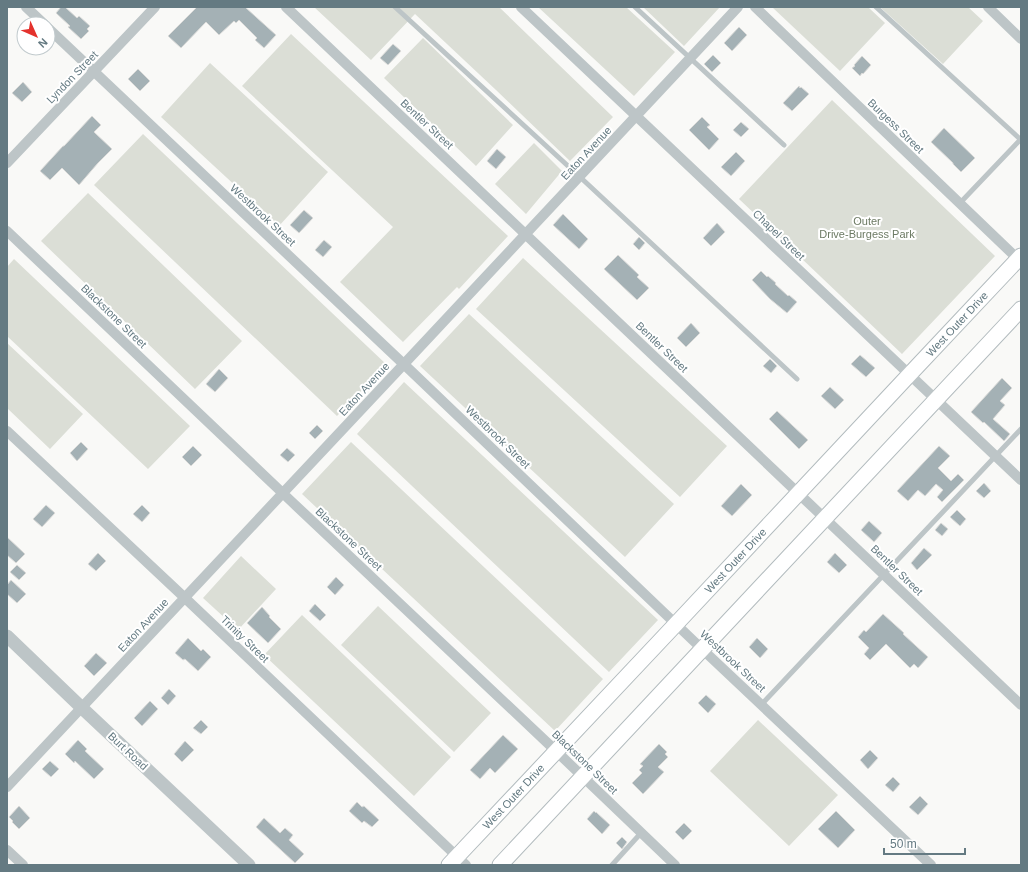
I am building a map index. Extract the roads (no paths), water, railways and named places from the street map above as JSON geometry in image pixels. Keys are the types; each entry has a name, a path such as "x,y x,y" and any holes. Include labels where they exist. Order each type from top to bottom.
{"main road":[{"name":"West Outer Drive","path":"457,862 556,750 1020,259"},
{"path":"500,865 1021,309"}],"street":[{"path":"26,7 36,16"},
{"name":"Lyndon Street","path":"7,163 155,7"},
{"name":"Bentler Street","path":"286,7 1021,705"},
{"name":"Chapel Street","path":"521,7 1021,480"},
{"name":"Eaton Avenue","path":"7,787 738,7"},
{"name":"Burgess Street","path":"755,7 1020,259"},
{"path":"988,7 1021,39"},
{"name":"Westbrook Street","path":"56,36 931,865"},
{"name":"Blackstone Street","path":"7,231 556,750 675,865"},
{"name":"Trinity Street","path":"7,432 185,598 457,862"},
{"name":"Burt Road","path":"7,636 249,865"},
{"path":"7,850 23,865"}],"lane":[{"path":"395,7 797,379"},
{"path":"635,7 784,145"},
{"path":"876,7 1021,139 960,203"},
{"path":"761,705 1021,429"},
{"path":"612,865 641,833"}],"park label":[{"name":"Outer Drive-Burgess Park","path":"867,227"}]}
